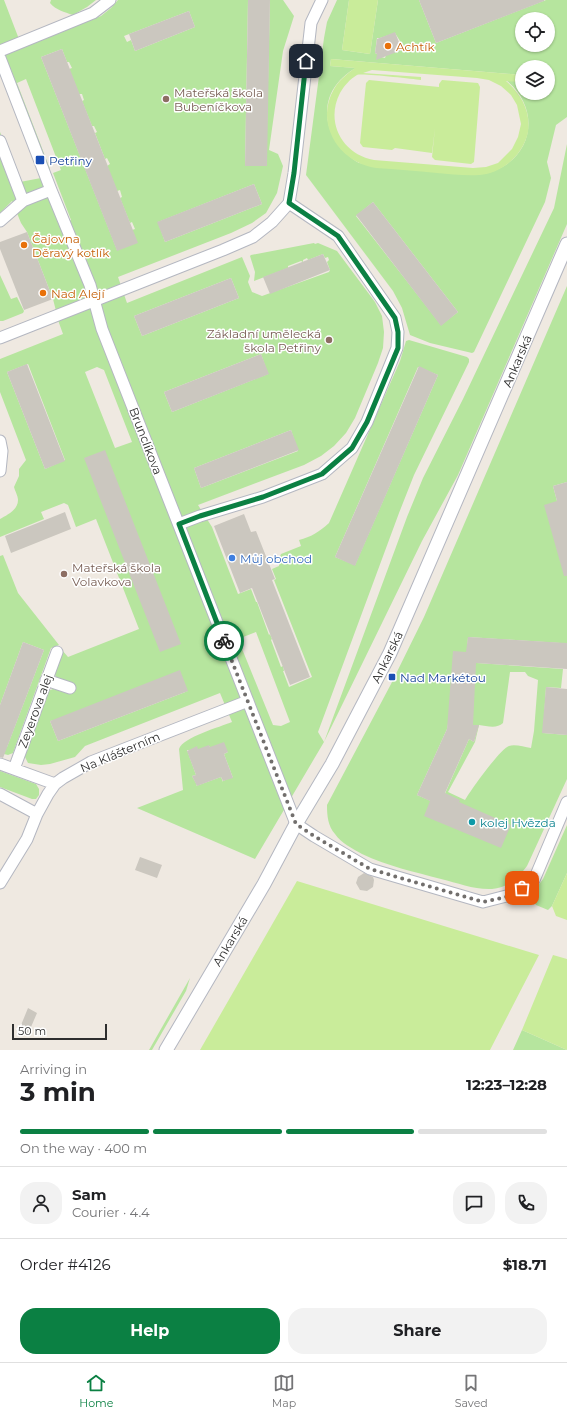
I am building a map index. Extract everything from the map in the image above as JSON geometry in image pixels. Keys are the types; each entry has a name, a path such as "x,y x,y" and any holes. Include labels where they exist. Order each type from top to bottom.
{"street":[{"path":"0,51 93,13 110,0"},
{"path":"0,338 223,250 253,236 272,222 289,203 294,173 311,23 322,0"},
{"name":"Brunclíkova","path":"0,58 51,190 90,285 102,329 296,824"},
{"path":"1,146 23,202"},
{"path":"0,220 23,202 51,190"},
{"path":"179,524 263,497 322,474 352,448 367,422 398,348 398,332 395,318 338,236 289,203"},
{"name":"Ankarská","path":"166,1050 264,884 296,824 332,764 390,653 567,244"},
{"path":"0,441 2,451 0,471"},
{"name":"Zeyerova alej","path":"14,770 57,652"},
{"path":"46,680 70,688"},
{"name":"Na Klášterním","path":"0,883 26,839 37,814 55,784 63,778 91,762 248,701"},
{"path":"0,764 55,784"},
{"path":"0,794 37,814"},
{"path":"296,824 370,869 483,902 510,896 534,880 567,802"}],"green space":[{"path":"0,0 4,0 22,47 101,16 118,0 248,0 245,166 266,166 270,0 283,0 294,16 283,51 269,150 278,154 283,166 277,193 266,213 252,223 231,233 118,277 127,303 242,257 250,276 248,282 252,292 262,296 329,272 330,270 327,262 329,260 328,257 325,258 323,254 308,260 307,258 303,260 303,262 301,261 288,266 288,268 254,281 255,272 250,256 251,255 318,243 337,251 375,302 382,316 384,332 383,348 378,363 355,418 346,433 334,446 321,456 304,465 198,505 212,527 238,594 251,589 269,635 270,634 272,639 271,640 281,667 283,666 283,671 289,687 312,677 274,580 276,579 272,569 279,566 281,554 301,546 299,540 315,534 329,523 400,361 406,341 409,340 467,357 469,359 469,362 414,475 399,513 318,732 324,742 255,859 137,808 183,790 179,749 187,740 232,722 220,693 85,746 75,757 41,765 28,763 25,757 24,752 48,691 53,689 69,692 54,674 62,650 68,657 139,629 96,519 76,527 68,505 64,503 41,512 44,519 0,537 0,519 12,512 18,504 18,498 14,487 19,476 19,469 26,460 0,392 0,359 63,334 53,299 27,232 21,223 12,201 0,213 0,132 20,182 41,178 0,71","holes":["189,11 195,27 135,51 131,40 127,42 124,36","62,49 67,62 69,62 72,68 69,69 79,94 82,94 84,100 82,101 92,126 94,126 97,132 95,133 105,159 107,158 110,164 107,166 117,191 120,190 122,197 120,198 130,223 132,222 135,229 132,230 117,250 41,57","26,79 61,170 53,173 71,220 67,222 49,176 50,169 17,83","254,184 262,204 165,242 158,222","231,278 239,298 142,336 134,316","261,354 268,374 172,412 164,392","28,364 65,460 45,469 7,372","97,367 104,370 132,442 115,448 85,372","418,367 438,375 355,565 335,557","291,430 298,451 201,488 194,468","256,632 290,722 281,726 273,725 238,639","188,691 58,741 50,721","209,746 228,752 224,754 233,778 232,777 223,782 221,777 196,786 197,785 192,776 196,775 187,750 204,750 204,748"]},
{"path":"51,0 96,0 73,15 55,7 50,3"},
{"path":"337,0 349,0 342,50 370,54 378,0 419,0 436,43 515,12 515,52 555,52 555,12 515,12 546,0 567,0 567,117 556,125 547,162 551,178 545,202 474,352 472,353 430,343 410,335 402,308 393,291 306,175 327,22","holes":["395,33 400,41 402,50 386,55 385,58 377,56 375,53 377,38","331,59 515,74 515,60 555,60 555,100 522,100 527,110 528,126 525,141 517,155 505,166 488,173 469,175 359,163 346,153 336,142 330,129 327,116 328,102 333,89 342,78 356,68 330,66","373,202 458,312 441,325 356,216"]},
{"path":"349,0 378,0 370,54 342,50"},
{"path":"331,59 515,74 515,82 506,81 515,91 515,100 522,100 528,117 528,132 522,148 504,167 488,174 479,175 458,175 376,168 363,165 341,150 329,128 327,115 329,102 334,89 346,75 355,68 330,66","holes":["372,70 489,80 501,86 511,95 517,105 521,124 518,137 512,149 498,163 486,167 473,168 374,160 363,157 353,151 345,144 339,135 334,115 336,104 343,88 357,75 377,75 421,80 421,77 363,73"]},
{"path":"369,80 439,87 442,80 478,83 480,87 474,162 471,164 435,160 432,157 435,128 432,153 395,148 392,150 363,147 360,143 366,83"},
{"path":"506,80 515,81 515,90"},
{"path":"567,144 567,224 458,475 422,541 324,742 407,517 423,478 463,399 554,208"},
{"path":"0,275 11,299 17,297 24,311 23,313 3,321 0,321"},
{"path":"567,286 567,482 553,486 557,501 567,498 567,654 560,643 468,637 467,652 477,663 563,669 561,688 546,687 543,733 567,735 567,779 527,866 512,881 503,887 486,889 466,886 381,862 347,846 333,831 328,821 327,805 391,684 424,617","holes":["510,672 525,672 528,676 538,680 534,731 531,748 514,745 505,749 486,770 465,800 448,792 475,742 479,725 495,727 503,723","448,724 478,726 474,742 469,739 440,805 417,795"]},
{"path":"3,555 18,593 59,645 51,648 13,753 8,755 0,753 0,745 7,747 44,650 23,642 0,705 0,556"},
{"path":"0,771 36,784 39,789 39,795 36,799 32,799 0,787"},
{"path":"567,825 567,873 552,906 548,910 536,905 531,899 531,895 543,879"},
{"path":"567,873 567,920 556,916 552,906"},
{"path":"297,881 539,955 490,1050 200,1050"},
{"path":"553,955 567,959 567,1050 522,1030"},
{"path":"190,978 186,991 152,1050 149,1050"},
{"path":"522,1030 567,1050 513,1050"}],"building":[{"path":"248,0 270,0 267,166 245,166"},
{"path":"419,0 544,0 544,1 436,43"},
{"path":"189,11 195,27 135,51 129,34"},
{"name":"Achtík","path":"395,32 402,50 376,60 377,54 375,53 377,39"},
{"path":"62,49 138,243 117,251 41,57"},
{"path":"254,184 262,204 165,242 157,222"},
{"path":"373,202 458,312 441,326 356,215"},
{"path":"27,232 53,299 24,310 0,249 0,242"},
{"path":"323,254 330,270 270,294 263,277"},
{"path":"231,278 239,298 142,336 134,316"},
{"path":"261,354 269,374 172,412 164,392"},
{"path":"27,364 65,461 45,469 7,372"},
{"path":"419,366 438,375 355,566 335,557"},
{"path":"291,430 299,450 201,488 194,468"},
{"path":"105,450 181,644 160,652 84,458"},
{"path":"567,482 567,576 564,576 544,505 557,501 553,486"},
{"path":"65,512 71,529 11,553 5,536"},
{"path":"244,514 251,532 256,531 275,579 272,580 310,677 290,685 252,588 240,593 214,526"},
{"path":"468,637 567,643 567,669 476,663 473,725 479,725 474,742 469,739 445,793 460,800 459,802 511,825 501,848 424,816 430,801 417,795 447,729 453,651 466,652"},
{"path":"23,642 44,650 3,758 0,757 0,705"},
{"path":"180,670 188,691 58,741 50,721"},
{"path":"546,687 567,689 567,735 542,733"},
{"path":"224,742 228,752 224,754 233,778 223,781 221,777 197,786 192,776 196,775 187,751 197,746 198,749"},
{"path":"140,857 162,865 157,878 135,870"},
{"path":"364,873 373,877 374,880 373,887 367,891 360,890 356,883 358,877"},
{"path":"28,1008 37,1013 28,1034 19,1030"}],"way so far":[{"path":"224,641 296,824 370,869 483,902 510,896 522,888"}],"place":[{"name":"Achtík","path":"388,46"},
{"name":"Mateřská škola Bubeníčkova","path":"166,99"},
{"name":"Petřiny","path":"40,160"},
{"name":"Čajovna Děravý kotlík","path":"24,245"},
{"name":"Nad Alejí","path":"43,293"},
{"name":"Základní umělecká škola Petřiny","path":"329,340"},
{"name":"Můj obchod","path":"232,558"},
{"name":"Mateřská škola Volavkova","path":"64,574"},
{"name":"Nad Markétou","path":"392,677"},
{"name":"kolej Hvězda","path":"472,822"}],"route":[{"path":"224,641 179,524 263,497 322,474 352,448 367,422 398,348 398,332 395,318 338,236 289,203 294,173 306,61"}]}
